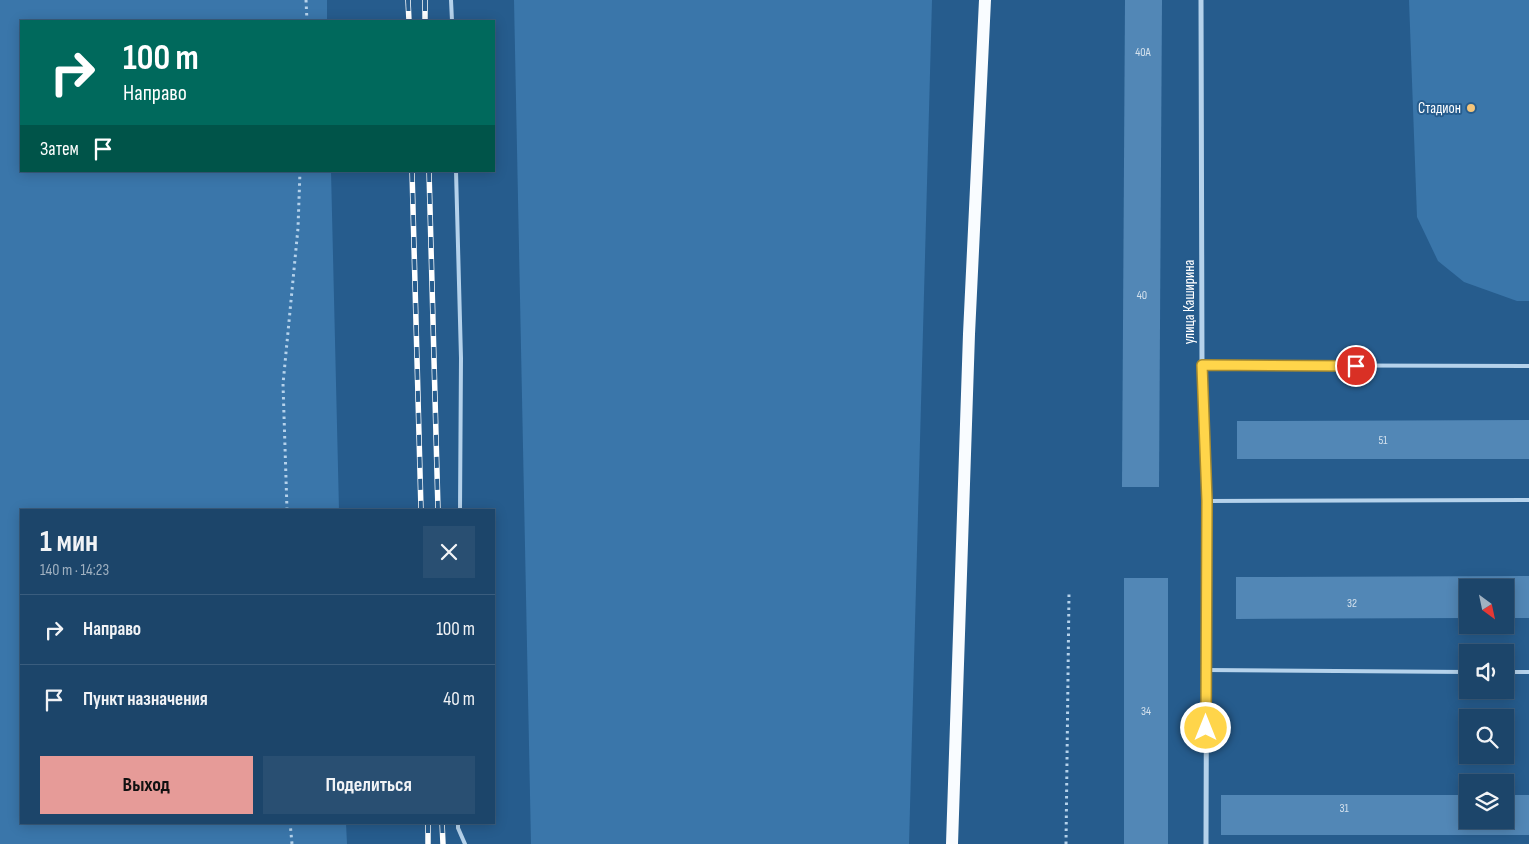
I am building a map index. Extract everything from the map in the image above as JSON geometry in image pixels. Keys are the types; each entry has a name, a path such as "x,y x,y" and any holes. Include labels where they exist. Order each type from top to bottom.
{"main road":[{"path":"952,844 969,334 985,0"}],"street":[{"name":"улица Каширина","path":"1201,0 1202,365 1207,501 1206,844"}],"lane":[{"path":"451,0 452,20"},
{"path":"456,172 461,358 460,509"},
{"path":"1202,365 1529,366"},
{"path":"1207,501 1529,500"},
{"path":"1206,670 1459,672"},
{"path":"1514,672 1529,672"},
{"path":"458,824 465,844"}],"path":[{"path":"306,0 307,20"},
{"path":"287,509 283,384 298,228 300,172"},
{"path":"1066,844 1069,592"},
{"path":"290,824 292,844"}],"shaded area":[{"path":"0,0 327,0 327,20 20,20 20,172 331,172 339,509 20,509 20,824 346,824 347,844 0,844"},
{"path":"514,0 932,0 909,844 531,844"},
{"name":"Стадион","path":"1409,0 1529,0 1529,301 1517,301 1464,282 1438,261 1417,217"}],"building":[{"path":"1125,0 1162,0 1159,487 1122,487"},
{"path":"1529,420 1529,459 1237,459 1237,421"},
{"path":"1529,576 1529,618 1514,618 1514,579 1459,579 1459,618 1236,619 1236,577"},
{"path":"1124,578 1168,578 1168,844 1124,844"},
{"path":"1221,795 1459,795 1459,829 1514,829 1514,795 1529,795 1529,835 1221,835"}],"railway":[{"path":"408,0 409,20"},
{"path":"425,0 425,20"},
{"path":"412,172 421,509"},
{"path":"429,172 438,509"},
{"path":"428,824 428,844"},
{"path":"442,824 443,844"}],"place":[{"name":"Стадион","path":"1471,108"}],"route":[{"path":"1206,728 1207,501 1202,365 1356,366"}]}
